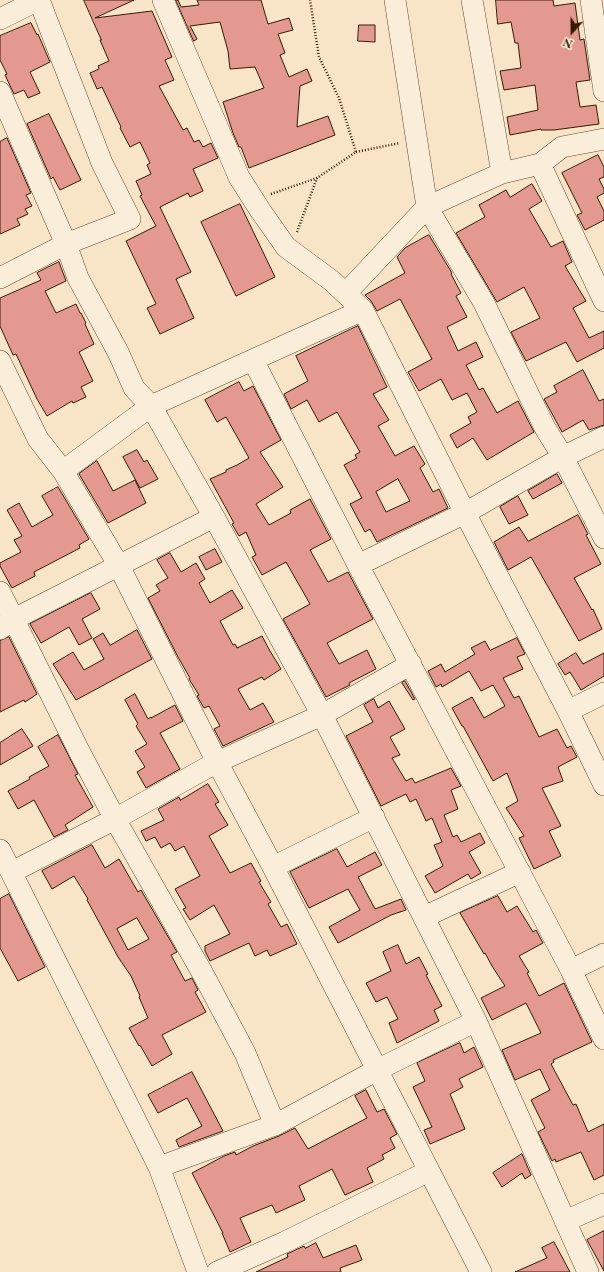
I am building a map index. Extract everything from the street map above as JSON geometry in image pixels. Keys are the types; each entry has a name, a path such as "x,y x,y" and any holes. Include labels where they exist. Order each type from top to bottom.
{"street":[{"path":"0,19 38,0 102,163 130,219 66,244 0,278"},
{"path":"163,0 239,177 286,246 311,264 363,310 568,711 604,785"},
{"path":"395,0 427,207 484,303 545,428 563,457 604,538"},
{"path":"472,0 502,173"},
{"path":"591,0 604,91"},
{"path":"0,92 66,244 78,278 118,352 134,388 151,406 214,517 322,715 476,1021 588,1272"},
{"path":"346,294 427,207 502,173 540,164 562,147 604,139"},
{"path":"540,164 604,301"},
{"path":"63,471 151,406 363,310"},
{"path":"253,360 358,565 571,970 604,1039"},
{"path":"0,361 38,439 63,471 119,566 217,762 273,867 429,1171 476,1270"},
{"path":"358,565 466,513 563,457 604,437"},
{"path":"7,624 214,517"},
{"path":"0,592 7,624 76,744 115,819 203,974 245,1053 275,1125"},
{"path":"12,872 115,819 217,762 322,715 411,664"},
{"path":"568,711 604,693"},
{"path":"273,867 374,817"},
{"path":"0,850 159,1167 198,1272"},
{"path":"424,917 520,872"},
{"path":"571,970 604,954"},
{"path":"159,1167 275,1125 377,1070 476,1021"},
{"path":"217,1272 285,1242 429,1171"},
{"path":"565,1221 604,1204"}],"path":[{"path":"310,0 319,57 339,98 356,152"},
{"path":"254,200 317,178 356,152 416,139"},
{"path":"286,246 296,234 317,178"}],"building":[{"path":"84,0 134,0 95,18 152,11 172,57 165,60 174,80 159,86 183,130 187,128 194,142 199,140 203,147 211,143 218,158 193,169 203,191 190,197 188,193 160,207 191,272 176,279 194,318 160,334 147,308 156,304 126,241 156,226 140,196 142,195 136,181 151,174 147,165 150,163 140,142 130,147 102,87 97,89 90,73 99,69 98,66 109,61"},
{"path":"176,0 178,0 181,7 199,5 197,0 261,0 268,24 289,18 293,30 278,34 285,53 280,55 289,77 307,69 312,81 300,86 297,127 328,116 335,135 249,168 241,147 239,147 233,133 223,102 264,88 255,67 230,69 228,51 220,22 190,26 197,39 194,41"},
{"path":"496,0 553,0 554,6 575,3 580,40 584,39 590,80 576,82 580,107 596,105 599,124 554,130 541,129 510,135 507,117 538,110 535,85 504,90 500,71 521,68 518,43 515,43 511,22 498,24"},
{"path":"31,23 37,35 38,34 50,62 30,72 40,93 28,98 24,90 14,94 5,75 7,74 0,60 0,36"},
{"path":"359,25 375,25 375,42 358,41"},
{"path":"49,114 81,180 60,190 53,177 51,179 27,124"},
{"path":"7,138 31,193 26,195 32,206 25,209 28,214 17,219 20,225 0,234 0,142"},
{"path":"598,155 604,167 604,177 599,179 604,189 604,193 597,197 604,211 604,220 585,230 577,215 582,213 562,173"},
{"path":"532,184 542,201 529,209 551,247 563,241 572,262 565,266 586,301 573,308 589,338 604,331 604,348 577,362 566,342 526,361 511,332 540,318 524,287 497,302 456,233 485,217 479,205 506,190 510,197"},
{"path":"240,204 275,277 236,296 201,222"},
{"path":"429,235 452,273 451,274 461,293 456,296 467,317 447,327 458,351 476,342 483,357 466,365 479,390 483,388 497,413 518,401 534,432 487,460 473,438 457,448 450,435 471,423 468,417 477,412 467,393 452,400 441,379 419,391 408,372 432,359 400,299 377,311 365,295 405,273 397,257 405,248"},
{"path":"59,262 66,281 45,291 56,313 76,304 81,313 94,344 79,352 93,381 81,387 86,397 73,403 72,401 47,416 37,399 16,354 13,355 0,326 0,298 41,280 37,273"},
{"path":"358,326 387,387 373,394 389,420 378,426 395,456 414,446 425,464 420,468 433,492 439,489 448,508 377,542 370,529 365,532 350,504 362,498 344,465 357,458 355,455 360,452 337,412 319,422 307,400 291,409 284,394 308,381 296,356","holes":["398,479 410,501 386,512 376,492"]},
{"path":"583,370 599,401 604,399 604,425 589,430 583,420 562,432 544,399 557,392 554,386"},
{"path":"239,382 244,391 253,386 281,440 260,452 283,487 256,504 269,525 291,513 290,510 310,499 331,539 310,550 328,582 348,572 373,619 327,643 339,664 367,650 376,669 349,683 350,685 326,697 283,619 310,604 286,562 262,575 252,557 256,555 246,532 239,536 232,524 234,523 210,479 226,472 226,470 249,458 226,417 217,422 205,400"},
{"path":"137,450 144,462 147,460 158,479 140,488 123,457"},
{"path":"97,461 113,491 135,480 146,503 108,523 79,474"},
{"path":"557,474 562,483 533,499 528,491"},
{"path":"58,487 89,539 79,545 80,548 34,572 35,576 12,588 0,566 0,563 21,552 14,540 22,536 7,510 19,503 32,527 53,515 42,496"},
{"path":"518,496 528,515 509,524 500,507"},
{"path":"578,515 588,534 586,535 601,564 574,578 592,610 593,609 602,629 579,641 531,557 508,570 494,542 519,527 528,541"},
{"path":"215,549 222,562 206,570 199,557"},
{"path":"170,553 181,572 196,563 205,579 199,583 210,603 232,590 243,608 220,621 233,645 235,644 237,648 262,636 281,669 264,680 262,677 238,689 250,710 263,703 274,722 223,746 214,729 220,726 209,706 204,708 197,696 199,695 189,679 190,678 148,598 160,591 156,585 168,578 157,560"},
{"path":"91,593 100,609 82,619 92,638 79,645 69,627 41,643 30,624"},
{"path":"137,630 152,659 76,700 53,664 73,652 84,670 104,659 93,639 103,633 110,645"},
{"path":"9,637 37,694 25,702 24,700 0,712 0,641"},
{"path":"517,638 525,654 517,657 523,669 503,678 514,698 519,696 539,737 557,729 567,748 571,746 577,757 558,767 563,781 542,788 561,826 549,831 561,856 534,869 519,838 524,836 506,808 518,801 507,773 493,781 452,708 472,697 484,718 505,706 493,685 481,691 469,671 442,687 441,684 436,687 428,671 441,664 445,672 475,654 471,648 485,641 490,650"},
{"path":"576,653 583,664 604,653 604,676 581,690 570,672 565,675 558,664"},
{"path":"405,681 415,699 413,700 402,683"},
{"path":"135,694 148,719 175,705 183,721 160,733 180,769 146,788 137,772 145,767 135,751 147,744 136,726 138,724 125,700"},
{"path":"374,699 378,708 389,701 405,729 390,737 400,755 392,758 406,781 412,778 415,783 451,768 461,786 451,790 458,809 444,815 453,837 457,835 461,842 480,833 485,843 469,852 481,873 471,879 468,874 435,893 425,876 443,866 434,845 442,842 432,818 426,821 416,799 410,802 406,794 381,806 346,736 373,722 364,705"},
{"path":"22,729 33,746 0,765 0,743"},
{"path":"58,735 78,774 75,775 93,807 65,825 68,830 54,837 34,800 18,809 8,791 30,779 29,777 49,766 38,747"},
{"path":"208,784 219,802 215,804 228,825 209,836 230,873 251,863 261,881 259,882 271,902 268,904 281,927 287,924 297,944 270,956 267,950 255,956 249,943 210,961 205,951 205,946 230,934 214,905 190,920 183,909 186,908 175,889 200,876 184,846 175,851 170,843 161,848 155,837 146,841 141,831 164,820 158,809 179,797 180,800"},
{"path":"92,845 105,868 119,859 138,892 141,890 177,952 171,955 185,981 192,978 198,990 195,992 206,1012 162,1035 172,1054 152,1066 129,1028 148,1018 139,997 140,996 131,976 118,957 87,900 88,899 74,876 52,889 42,871","holes":["137,918 149,939 128,950 117,929"]},
{"path":"337,849 347,867 375,852 382,865 358,877 375,909 401,899 406,910 391,915 338,943 329,927 360,910 348,889 309,908 290,872"},
{"path":"9,894 45,967 18,981 0,948 0,899"},
{"path":"498,896 507,912 517,906 533,932 536,930 543,943 519,956 529,972 527,973 539,996 564,983 592,1042 553,1060 554,1062 551,1064 573,1105 576,1104 588,1132 604,1124 604,1175 594,1180 581,1152 556,1162 555,1159 552,1161 538,1132 545,1128 531,1100 550,1090 540,1069 515,1080 502,1050 541,1033 526,1003 492,1020 481,998 505,986 460,913"},
{"path":"398,945 406,964 419,957 428,974 426,975 442,1006 434,1010 439,1021 397,1043 389,1023 398,1019 387,997 376,1002 366,983 391,971 383,952"},
{"path":"460,1043 464,1053 474,1047 483,1067 459,1079 463,1087 450,1094 465,1129 430,1144 424,1130 432,1127 413,1087 425,1081 417,1063"},
{"path":"192,1072 223,1131 179,1147 176,1140 202,1126 187,1098 158,1113 148,1095"},
{"path":"366,1090 377,1112 384,1109 397,1134 390,1138 395,1148 382,1155 384,1159 367,1168 373,1182 345,1195 332,1169 299,1186 305,1200 276,1213 272,1205 240,1218 251,1242 230,1252 223,1233 192,1173 224,1156 235,1152 236,1155 295,1128 308,1149 367,1118 355,1096"},
{"path":"522,1154 531,1175 525,1179 522,1173 502,1187 493,1173"},
{"path":"604,1231 604,1271 587,1240"},
{"path":"554,1242 570,1272 515,1272 547,1258 542,1248"},
{"path":"316,1243 323,1258 356,1245 362,1260 340,1268 341,1272 256,1272 288,1257 287,1254 304,1246 305,1248"}]}
